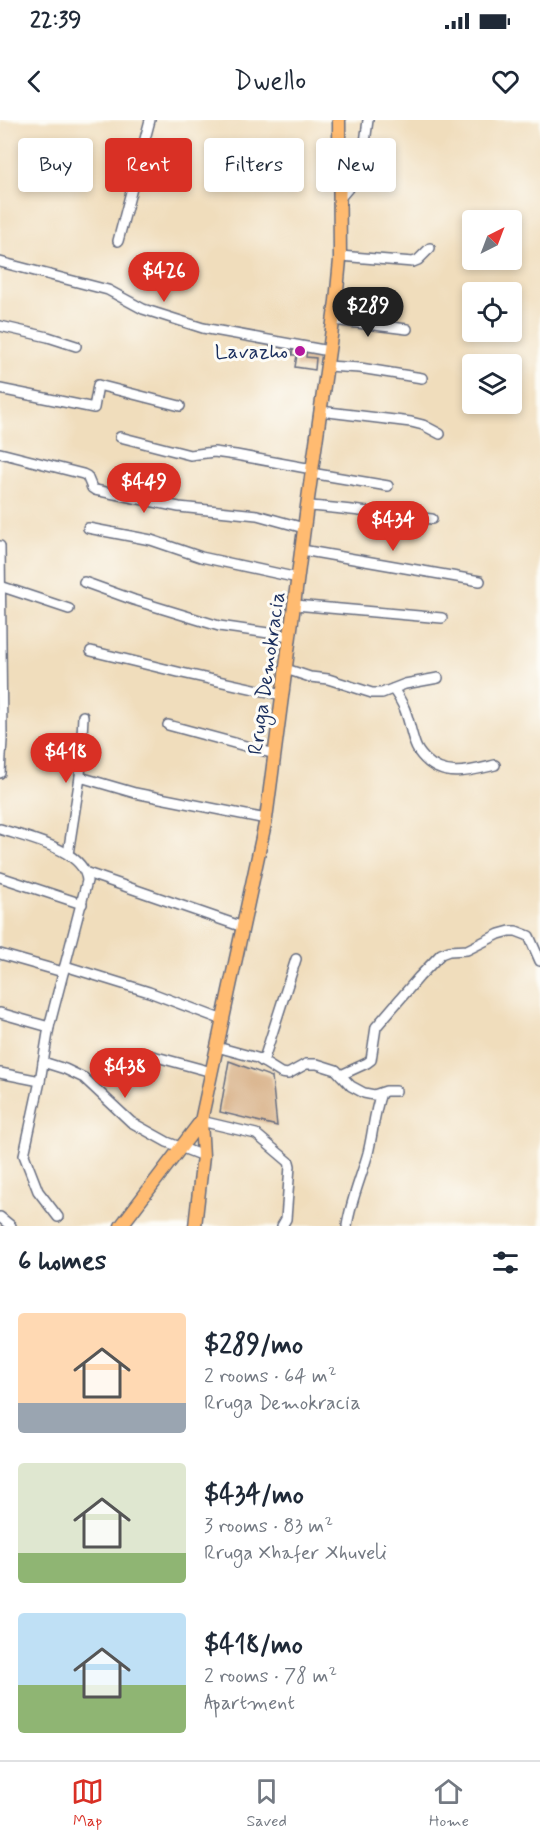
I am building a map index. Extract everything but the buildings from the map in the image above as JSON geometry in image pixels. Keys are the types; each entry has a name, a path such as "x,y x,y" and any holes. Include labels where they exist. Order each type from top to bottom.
{"main road":[{"name":"Rruga Demokracia","path":"195,1226 203,1156 201,1121 266,819 311,471 329,351 339,256 339,120"},
{"path":"121,1226 201,1121"}],"street":[{"path":"118,241 150,120"},
{"path":"340,198 361,173 368,120"},
{"path":"339,256 413,262 430,248"},
{"path":"0,262 108,290 143,309 203,328 329,351"},
{"path":"333,320 407,329"},
{"path":"0,326 76,345"},
{"path":"327,366 360,368 422,378"},
{"path":"0,389 94,408 99,385 180,406"},
{"path":"320,411 423,424 441,434"},
{"path":"120,437 190,455 214,452 236,455 388,486"},
{"path":"0,453 83,474 87,476 95,490 179,507 257,515 304,528"},
{"path":"307,506 349,508 391,516 432,519"},
{"path":"88,528 151,540 223,562 298,578"},
{"path":"0,546 0,771"},
{"path":"302,550 480,581"},
{"path":"84,582 219,626 290,636"},
{"path":"0,586 69,609"},
{"path":"295,605 442,618"},
{"path":"91,651 282,695"},
{"path":"286,669 372,693 382,693 405,684 438,678"},
{"path":"393,689 407,713 415,745 432,765 442,771 455,773 495,765"},
{"path":"68,854 80,777 83,716"},
{"path":"168,725 275,754"},
{"path":"80,777 163,800 266,819"},
{"path":"0,829 68,854 87,873 243,927"},
{"path":"58,1217 38,1191 24,1155 49,1027 82,904 87,873"},
{"path":"0,878 82,904"},
{"path":"341,1075 370,1060 376,1028 418,977 441,954 448,951 466,950 499,934 516,931 529,936 540,961"},
{"path":"0,954 149,992 223,1020"},
{"path":"263,1062 296,959"},
{"path":"0,1013 49,1027"},
{"path":"218,1047 247,1054 281,1073 288,1074 306,1064 316,1064 336,1070 358,1090 374,1095 391,1090 396,1092"},
{"path":"138,1052 212,1072"},
{"path":"43,1062 84,1078 124,1117 167,1142 203,1156"},
{"path":"0,1073 40,1081"},
{"path":"347,1226 352,1199 369,1150 381,1093"},
{"path":"201,1121 256,1134 289,1162 286,1219 282,1226"},
{"path":"0,1217 11,1226"}],"place":[{"name":"Lavazho","path":"300,351"}]}
